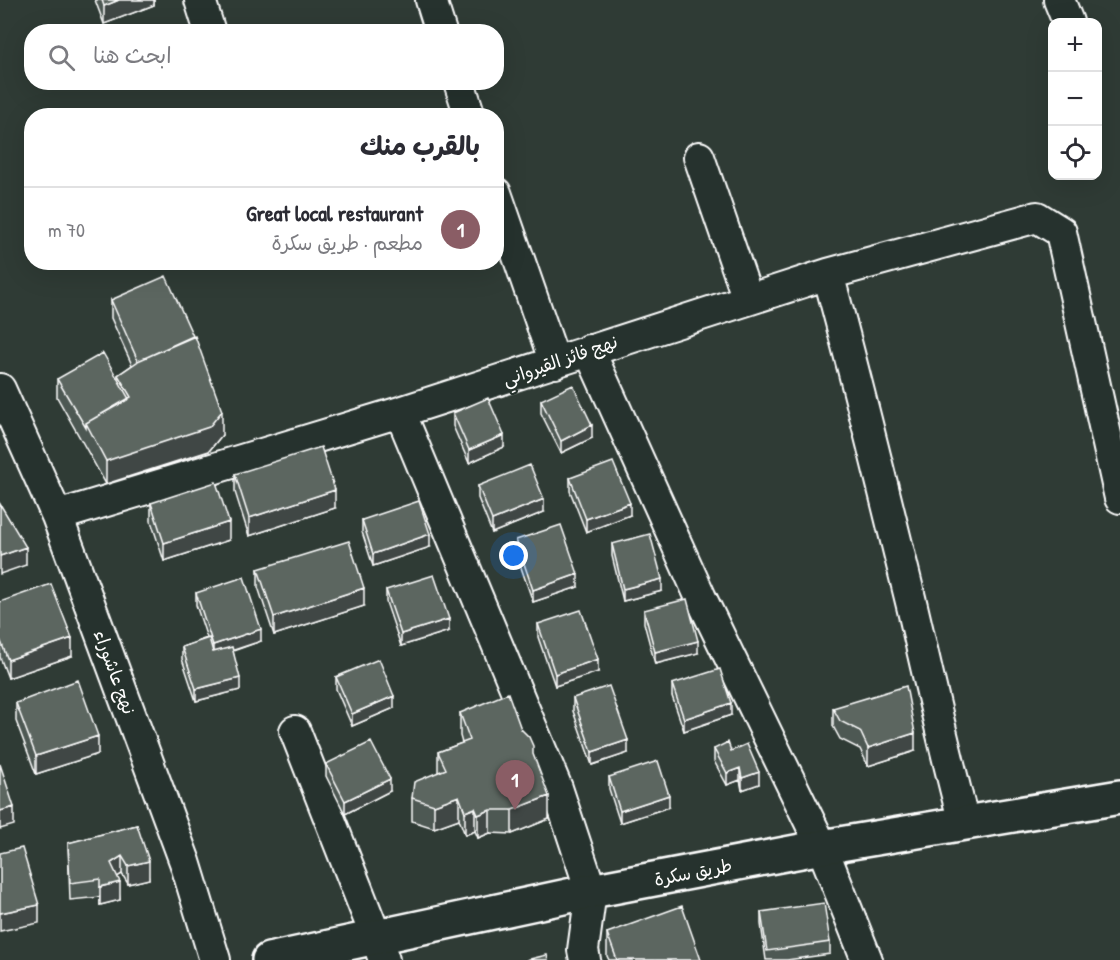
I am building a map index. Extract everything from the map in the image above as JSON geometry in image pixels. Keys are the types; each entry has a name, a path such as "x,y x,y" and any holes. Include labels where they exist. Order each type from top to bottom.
{"main road":[{"name":"طريق سكرة","path":"269,960 380,949 591,891 822,847 1120,797"}],"street":[{"path":"200,0 208,24"},
{"path":"430,0 438,24"},
{"path":"1059,0 1066,18"},
{"path":"462,90 467,108"},
{"path":"699,157 748,299"},
{"path":"504,216 555,363"},
{"name":"نهج فائز القيرواني","path":"57,516 400,412 828,274 1037,217 1061,232 1120,498"},
{"path":"828,274 913,608 944,749 964,823"},
{"path":"589,350 702,598 822,847 867,960"},
{"name":"نهج عاشوراء","path":"0,389 57,516 185,862 215,960"},
{"path":"400,412 557,788 591,891 583,950 585,960"},
{"path":"295,731 380,949"}],"building":[{"path":"102,0 119,0 104,6"},
{"path":"166,276 193,336 138,361 111,300"},
{"path":"195,336 222,411 209,427 106,461 86,423 131,397 118,375 140,360"},
{"path":"103,353 129,399 86,423 86,428 57,379"},
{"path":"573,385 592,425 561,441 541,400"},
{"path":"488,398 504,435 469,450 453,413"},
{"path":"321,447 335,490 249,518 235,474"},
{"path":"613,462 630,503 586,519 570,478"},
{"path":"530,465 544,499 492,520 478,486"},
{"path":"216,482 229,522 164,543 151,503"},
{"path":"419,501 430,534 373,554 362,520"},
{"path":"0,504 26,547 0,556"},
{"path":"561,525 578,574 533,590 516,540"},
{"path":"650,534 662,579 623,589 612,544"},
{"path":"349,541 364,588 274,617 258,569"},
{"path":"434,575 449,619 401,634 386,590"},
{"path":"244,577 261,629 213,645 196,593"},
{"path":"51,584 72,638 8,660 0,639 0,602"},
{"path":"687,599 698,641 655,652 644,610"},
{"path":"581,610 598,659 555,674 538,624"},
{"path":"209,638 213,652 232,647 240,678 196,689 182,647"},
{"path":"379,659 394,696 352,714 336,677"},
{"path":"720,669 731,703 684,719 672,684"},
{"path":"78,680 98,736 36,756 16,703"},
{"path":"609,686 628,740 592,752 573,698"},
{"path":"906,686 915,733 868,748 860,731 840,721 833,708"},
{"path":"508,693 521,729 529,737 533,746 533,754 549,796 512,810 490,810 478,815 475,808 465,812 459,796 434,805 412,798 414,782 446,769 438,752 470,740 460,713"},
{"path":"371,742 390,779 345,801 326,764"},
{"path":"728,742 731,751 747,744 759,772 742,778 740,768 727,773 714,749"},
{"path":"658,761 669,795 620,811 609,777"},
{"path":"0,764 14,807 0,811"},
{"path":"137,825 149,861 128,866 122,856 111,863 120,882 100,887 100,879 70,883 68,843"},
{"path":"22,848 39,905 0,913 0,853"},
{"path":"824,903 830,942 767,951 761,912"},
{"path":"682,906 701,960 617,960 607,933"},
{"path":"547,955 548,960 526,960"}],"place":[{"name":"Great local restaurant","path":"515,810"}]}
